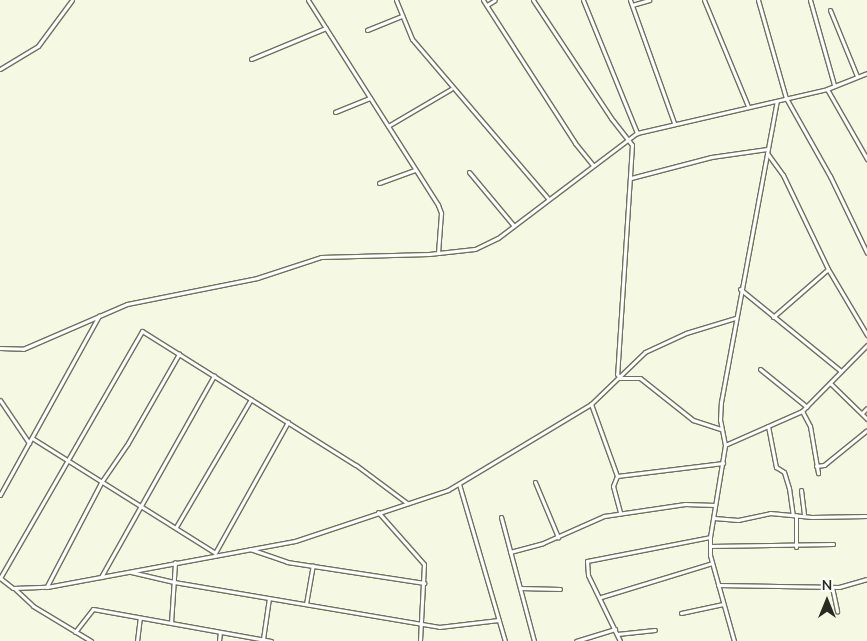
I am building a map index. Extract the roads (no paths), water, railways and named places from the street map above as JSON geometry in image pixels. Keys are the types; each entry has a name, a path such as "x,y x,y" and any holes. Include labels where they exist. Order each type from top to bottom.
{"street":[{"path":"0,69 38,46 72,0"},
{"path":"308,0 441,213 438,253"},
{"path":"396,0 412,40 452,89 548,198"},
{"path":"484,0 575,143 592,165"},
{"path":"486,5 495,0"},
{"path":"533,0 628,139 633,151 618,340 617,374 620,378"},
{"path":"583,0 637,133"},
{"path":"630,0 674,123"},
{"path":"632,5 649,0"},
{"path":"704,0 748,106"},
{"path":"758,0 786,98 830,176 867,253"},
{"path":"810,0 834,85"},
{"path":"830,10 857,76"},
{"path":"367,30 401,16"},
{"path":"251,59 326,28"},
{"path":"0,348 23,349 127,304 257,278 321,258 438,253 475,249 514,226 548,198 637,133 827,89 867,73"},
{"path":"388,126 452,89"},
{"path":"827,89 867,159"},
{"path":"335,112 370,98"},
{"path":"734,641 712,563 710,546 714,505 725,445 721,429 720,402 777,100"},
{"path":"631,178 710,157 767,151"},
{"path":"767,151 799,206 828,269 867,335"},
{"path":"379,183 415,170"},
{"path":"469,172 514,226"},
{"path":"773,317 828,269"},
{"path":"740,289 841,371"},
{"path":"0,495 99,316"},
{"path":"13,588 47,586 101,578 214,553 250,549 295,540 460,484 591,404 645,352 660,344 735,318"},
{"path":"91,641 33,606 0,578 142,330 356,465 407,503"},
{"path":"725,445 802,411 867,345"},
{"path":"47,586 102,481 128,443 179,354"},
{"path":"760,370 807,407"},
{"path":"101,578 214,376"},
{"path":"620,378 640,378 693,420 721,429"},
{"path":"830,383 867,419"},
{"path":"176,527 251,399"},
{"path":"0,400 29,443"},
{"path":"591,404 617,476 613,486 620,513"},
{"path":"862,413 867,408"},
{"path":"802,411 810,426 818,473"},
{"path":"214,553 288,422"},
{"path":"768,426 776,467 784,472 789,488 794,515 796,547"},
{"path":"816,466 829,461 867,430"},
{"path":"32,438 176,527 214,553"},
{"path":"617,476 722,463"},
{"path":"534,482 558,537"},
{"path":"0,484 3,489"},
{"path":"460,484 505,641"},
{"path":"801,490 804,514"},
{"path":"510,552 558,537 596,519 620,513 685,504 714,505"},
{"path":"378,512 424,564 420,641"},
{"path":"714,518 738,520 766,513 867,516"},
{"path":"501,517 534,641"},
{"path":"620,641 601,597 585,567 587,562 710,537"},
{"path":"710,546 796,547 834,544"},
{"path":"250,549 287,562 424,583"},
{"path":"171,623 175,562"},
{"path":"601,597 712,563"},
{"path":"306,604 313,566"},
{"path":"128,571 174,582 420,624 456,627 500,620"},
{"path":"718,584 832,587 867,579"},
{"path":"832,587 838,611"},
{"path":"520,588 560,589"},
{"path":"263,639 269,598"},
{"path":"681,612 723,604"},
{"path":"75,632 93,609 271,641"},
{"path":"137,641 140,618"},
{"path":"576,641 615,629"},
{"path":"617,634 655,630"},
{"path":"219,641 220,632"}]}
